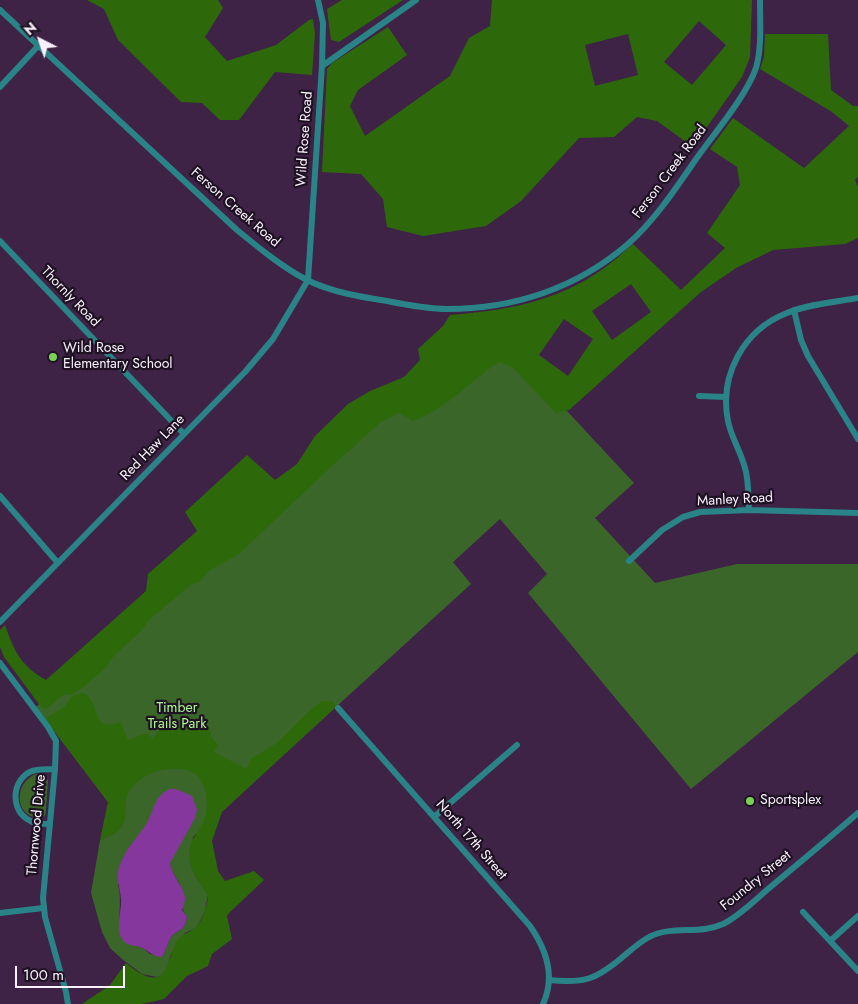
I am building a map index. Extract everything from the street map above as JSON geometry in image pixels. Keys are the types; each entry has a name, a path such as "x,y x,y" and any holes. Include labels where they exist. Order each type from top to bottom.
{"street":[{"name":"Wild Rose Road","path":"308,280 322,66 323,22 318,0"},
{"path":"322,66 416,0"},
{"name":"Ferson Creek Road","path":"0,10 236,230 272,257 308,280 340,292 370,299 424,307 461,309 488,307 520,301 557,289 587,273 628,244 663,205 742,94 756,68 760,0"},
{"path":"0,87 38,45"},
{"name":"Thornly Road","path":"0,241 184,434"},
{"name":"Red Haw Lane","path":"0,622 244,372 273,339 308,280"},
{"path":"749,510 745,469 728,422 726,397 728,381 733,366 746,342 762,326 775,318 794,310 858,298"},
{"path":"794,310 801,340 808,356 858,439"},
{"path":"699,396 726,397"},
{"path":"0,496 58,563"},
{"name":"Manley Road","path":"629,561 662,530 683,518 700,512 749,510 858,513"},
{"name":"Thornwood Drive","path":"0,662 54,736 57,748 43,908 68,1004"},
{"name":"North 17th Street","path":"338,708 530,926 540,940 545,953 549,980 543,1004"},
{"path":"434,818 517,745"},
{"path":"50,824 33,822 23,816 17,806 15,794 19,782 28,774 39,770 55,769"},
{"name":"Foundry Street","path":"549,980 570,982 599,975 639,943 665,931 712,927 722,924 754,901 858,813"},
{"path":"0,913 43,908"},
{"path":"803,912 858,971"},
{"path":"830,941 858,916"}],"green space":[{"path":"87,0 218,0 223,8 205,37 227,61 276,45 313,19 315,34 312,75 275,72 239,120 220,120 202,103 181,102 118,40 104,9"},
{"path":"342,0 403,0 339,42 331,40 327,9"},
{"path":"492,0 752,0 750,57 742,77 693,147 657,121 637,117 614,137 579,138 521,201 486,226 423,236 387,227 383,199 361,174 322,172 327,69 332,63 388,27 407,55 358,90 350,106 365,136 450,76 469,38 490,26","holes":["699,21 726,45 692,85 664,62","628,34 638,75 595,86 585,45"]},
{"path":"765,34 828,34 831,90 853,106 858,106 858,177 855,180 858,187 858,238 845,244 773,250 736,268 701,292 569,410 556,413 513,368 499,362 448,402 426,416 413,421 399,413 381,422 239,554 210,570 199,582 191,585 150,619 141,631 85,686 71,695 65,694 46,709 41,707 4,657 0,647 0,630 5,625 15,650 24,663 37,675 46,680 146,591 148,574 197,531 185,512 247,455 275,480 297,464 315,436 348,404 370,391 404,377 420,360 418,349 443,326 450,315 489,311 547,297 583,282 600,271 633,244 681,290 725,248 707,233 740,185 737,167 710,149 733,118 804,168 849,126 832,112 760,69 764,57","holes":["631,284 651,312 612,340 592,311","564,319 593,339 568,376 539,355"]},
{"name":"Timber Trails Park","path":"475,312 634,483 595,518 655,583 737,564 858,564 858,652 691,789 528,593 547,574 500,519 453,562 471,584 193,837 190,862 196,877 208,895 205,911 196,928 185,933 171,954 167,969 162,975 157,977 142,974 110,948 102,932 91,893 100,840 114,834 123,825 108,802 36,707 413,372","holes":["170,863 182,890 182,907 187,917 186,922 183,928 171,938 163,956 150,954 143,948 122,939 118,884"]},
{"path":"82,693 92,701 99,719 104,723 121,722 128,740 147,733 153,739 162,725 184,718 210,728 211,737 218,745 214,752 246,769 252,758 277,743 309,711 322,701 332,701 337,706 222,812 212,841 218,871 225,881 254,871 264,880 227,916 232,939 212,954 208,966 187,976 164,999 141,1004 82,1004 110,985 126,963 149,977 153,978 161,975 167,967 177,941 181,936 196,927 201,920 208,895 193,870 189,860 189,849 206,814 206,793 201,781 192,772 180,769 157,771 144,777 133,786 126,800 124,823 118,831 100,840 108,802 45,719 65,706 72,696"},
{"path":"36,774 43,774 48,780 45,816 36,817 28,815 23,810 20,794 22,786"}],"shaded area":[{"path":"170,789 176,789 192,796 197,810 195,818 170,863 184,894 185,899 182,910 187,917 186,922 183,928 169,940 163,956 160,957 140,947 128,944 122,939 119,929 121,899 118,873 125,854 147,823 158,799"}],"place":[{"name":"Wild Rose Elementary School","path":"53,357"},
{"name":"Sportsplex","path":"750,801"}]}
